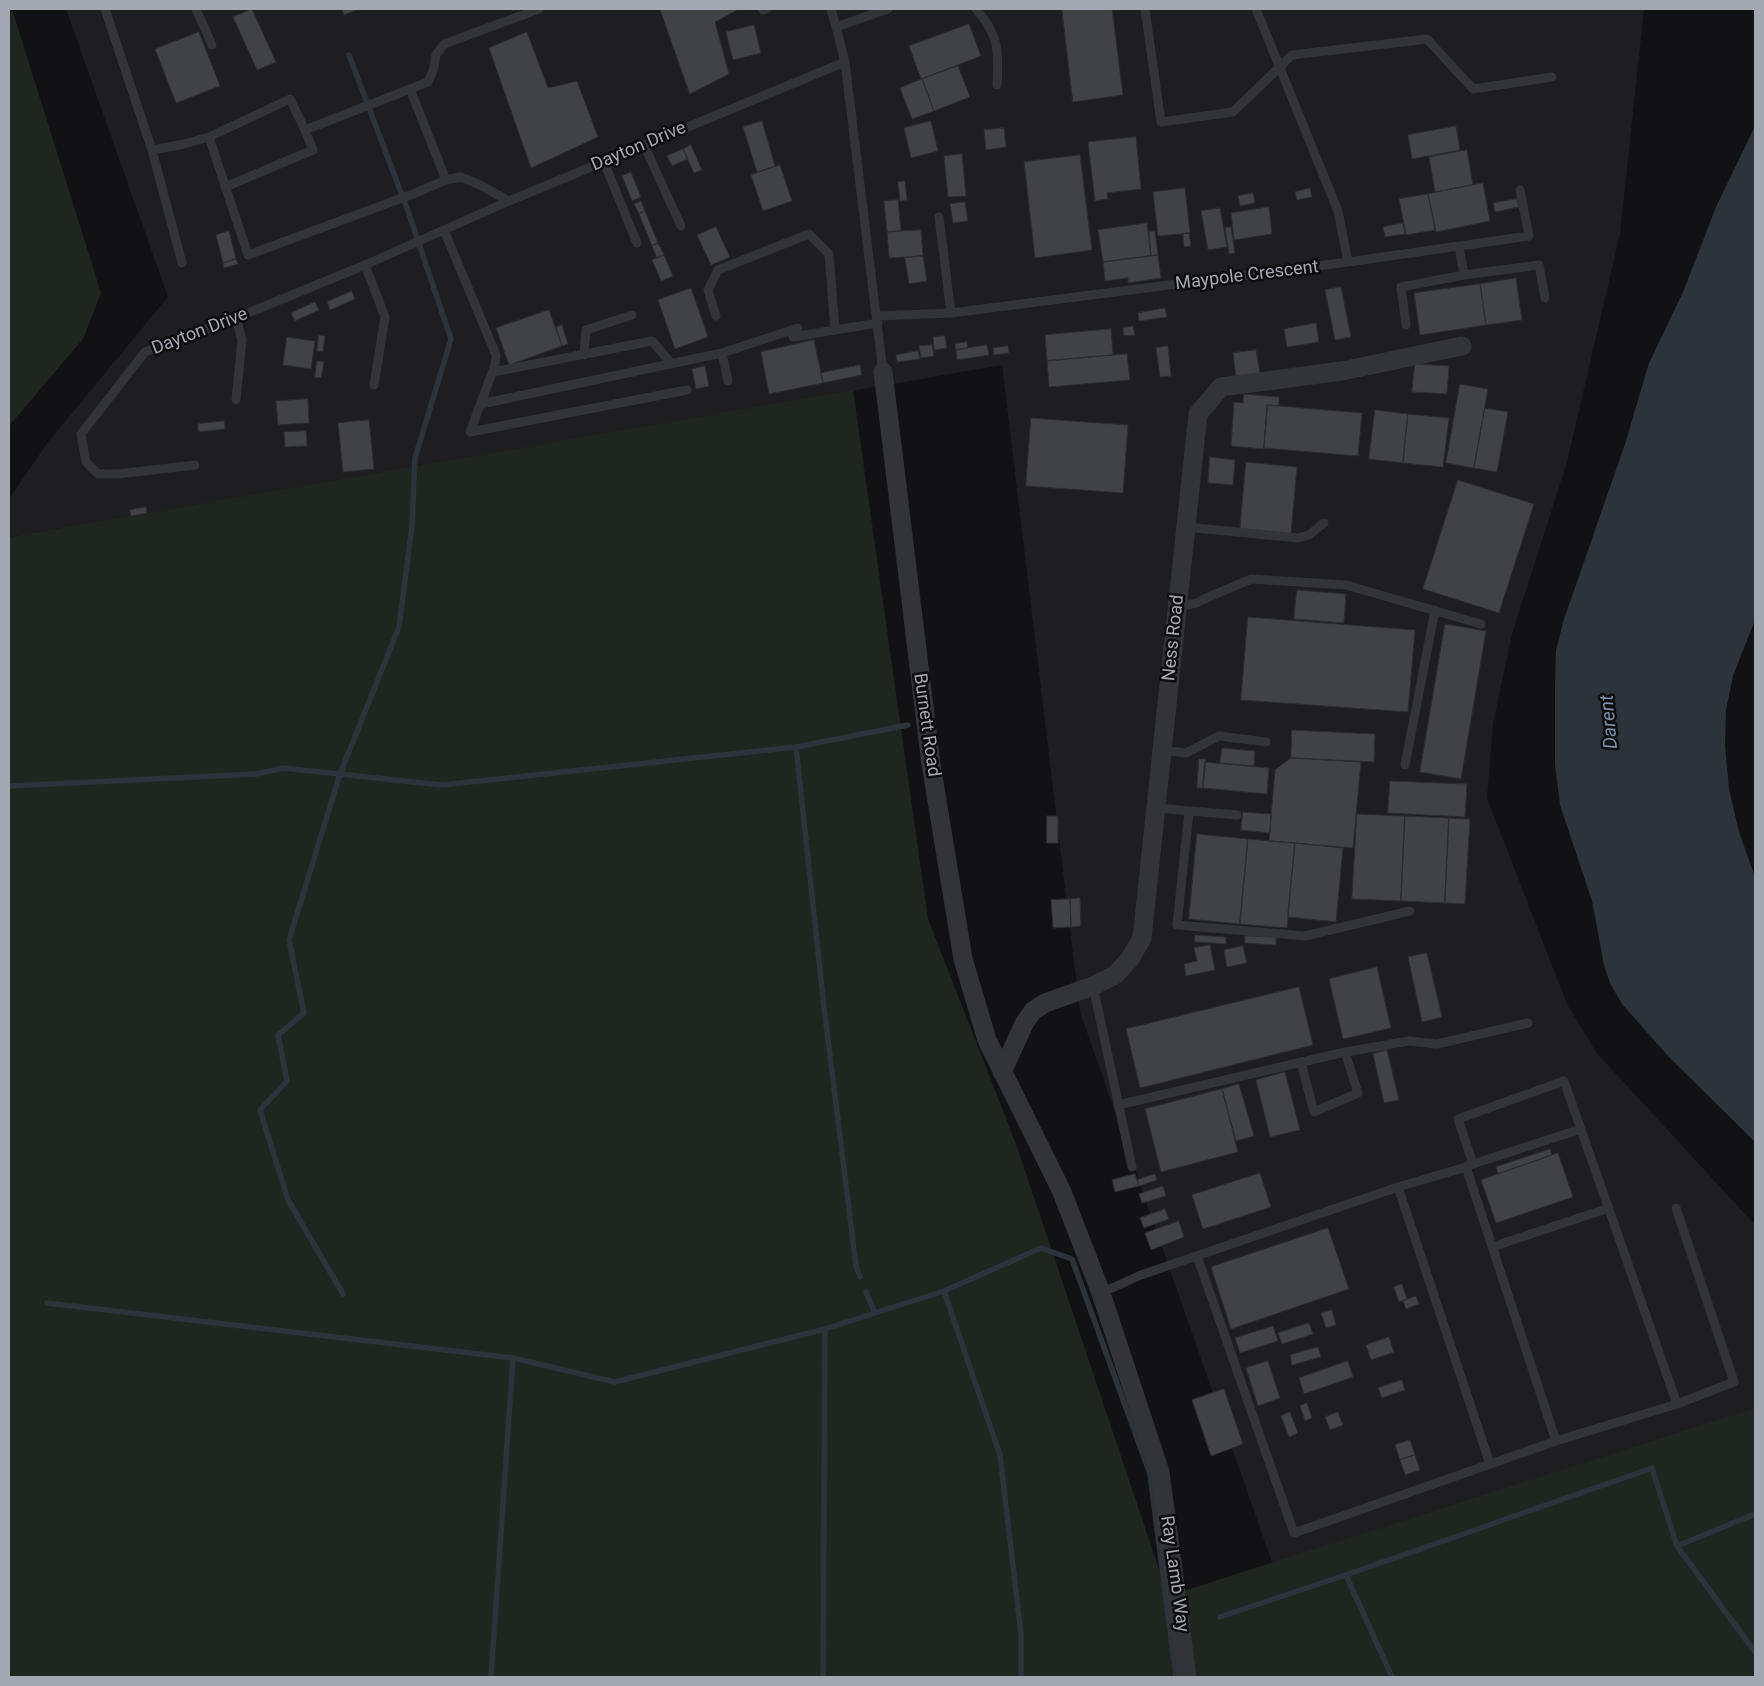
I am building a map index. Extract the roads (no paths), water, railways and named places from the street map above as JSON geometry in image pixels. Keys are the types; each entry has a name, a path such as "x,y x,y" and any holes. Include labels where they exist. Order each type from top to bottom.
{"street":[{"name":"Ness Road","path":"1002,1072 1025,1022 1033,1011 1045,1003 1093,986 1115,975 1130,959 1142,938 1198,414 1221,387 1342,370 1462,346"},
{"name":"Burnett Road","path":"883,372 916,651 950,885 964,964 986,1040 1062,1192 1101,1293"},
{"name":"Ray Lamb Way","path":"1101,1293 1160,1472 1187,1677"}],"lane":[{"path":"105,9 152,150 182,263"},
{"path":"196,9 212,45"},
{"path":"305,130 428,82 434,68 436,55 444,44 539,9"},
{"path":"831,9 844,62 883,372"},
{"path":"836,27 888,9"},
{"path":"976,9 986,20 995,36 999,58 998,86"},
{"path":"1145,9 1161,122 1233,112 1292,55 1427,40 1472,89 1552,77"},
{"path":"1256,9 1338,211 1348,262"},
{"name":"Dayton Drive","path":"195,465 117,474 98,474 86,462 81,434 146,352 236,318 365,265 509,201 844,62"},
{"path":"410,89 446,180"},
{"path":"152,150 209,137 290,99 312,150 225,187"},
{"path":"209,137 248,255 414,194 446,180 460,177 478,184 509,201"},
{"path":"644,145 681,226"},
{"path":"604,162 637,243"},
{"name":"Maypole Crescent","path":"793,337 877,320 951,313 1348,262 1529,236 1520,190"},
{"path":"940,217 951,313"},
{"path":"444,230 496,356 493,372 470,432 687,390"},
{"path":"716,316 708,290 718,270 809,234 829,254 834,330"},
{"path":"1459,246 1464,275"},
{"path":"1406,325 1401,286 1538,264 1546,298"},
{"path":"365,265 385,318 374,385"},
{"path":"584,355 586,330 632,315"},
{"path":"236,318 242,340 236,400"},
{"path":"481,404 722,353 798,328"},
{"path":"493,372 652,341 672,364"},
{"path":"722,353 728,381"},
{"path":"1186,527 1298,538 1309,535 1324,523"},
{"path":"1177,606 1197,604 1202,600 1251,579 1346,585 1481,624"},
{"path":"1405,765 1435,610"},
{"path":"1162,750 1186,753 1219,736 1266,742"},
{"path":"1156,808 1237,816"},
{"path":"1189,812 1176,925 1305,936 1410,910"},
{"path":"1093,986 1132,1167"},
{"path":"1118,1105 1345,1052 1409,1041 1437,1044 1528,1023"},
{"path":"1301,1062 1314,1112 1358,1093 1345,1052"},
{"path":"1556,1441 1492,1247 1469,1166 1458,1118 1564,1081 1677,1404"},
{"path":"1101,1293 1141,1275 1398,1187 1581,1129"},
{"path":"1398,1187 1490,1464"},
{"path":"1492,1247 1609,1208"},
{"path":"1197,1256 1294,1534 1556,1441 1677,1404 1734,1382 1676,1208"}],"water":[{"name":"Darent","path":"1755,126 1755,620 1733,676 1726,710 1725,746 1729,789 1739,832 1755,877 1755,1142 1668,1056 1622,1004 1610,983 1604,965 1592,901 1560,805 1555,765 1555,684 1556,651 1563,622 1625,444 1649,363 1683,292 1716,207"}],"waterway":[{"path":"343,1294 288,1200 260,1110 287,1081 278,1035 304,1013 289,940 340,774 399,627 412,526 415,458 451,339 408,211 349,55"},
{"path":"9,786 256,774 283,768 442,785 796,747 908,725"},
{"path":"796,747 824,1007 856,1266 860,1277"},
{"path":"47,1303 513,1358 615,1382 825,1329 944,1291 1041,1248 1072,1259 1150,1474 1176,1677"},
{"path":"944,1291 1000,1455 1021,1634 1021,1677"},
{"path":"866,1292 875,1313"},
{"path":"823,1677 825,1329"},
{"path":"491,1677 513,1358"},
{"path":"1220,1617 1652,1468 1677,1546 1755,1652"},
{"path":"1677,1546 1755,1514"},
{"path":"1346,1575 1392,1677"}]}
